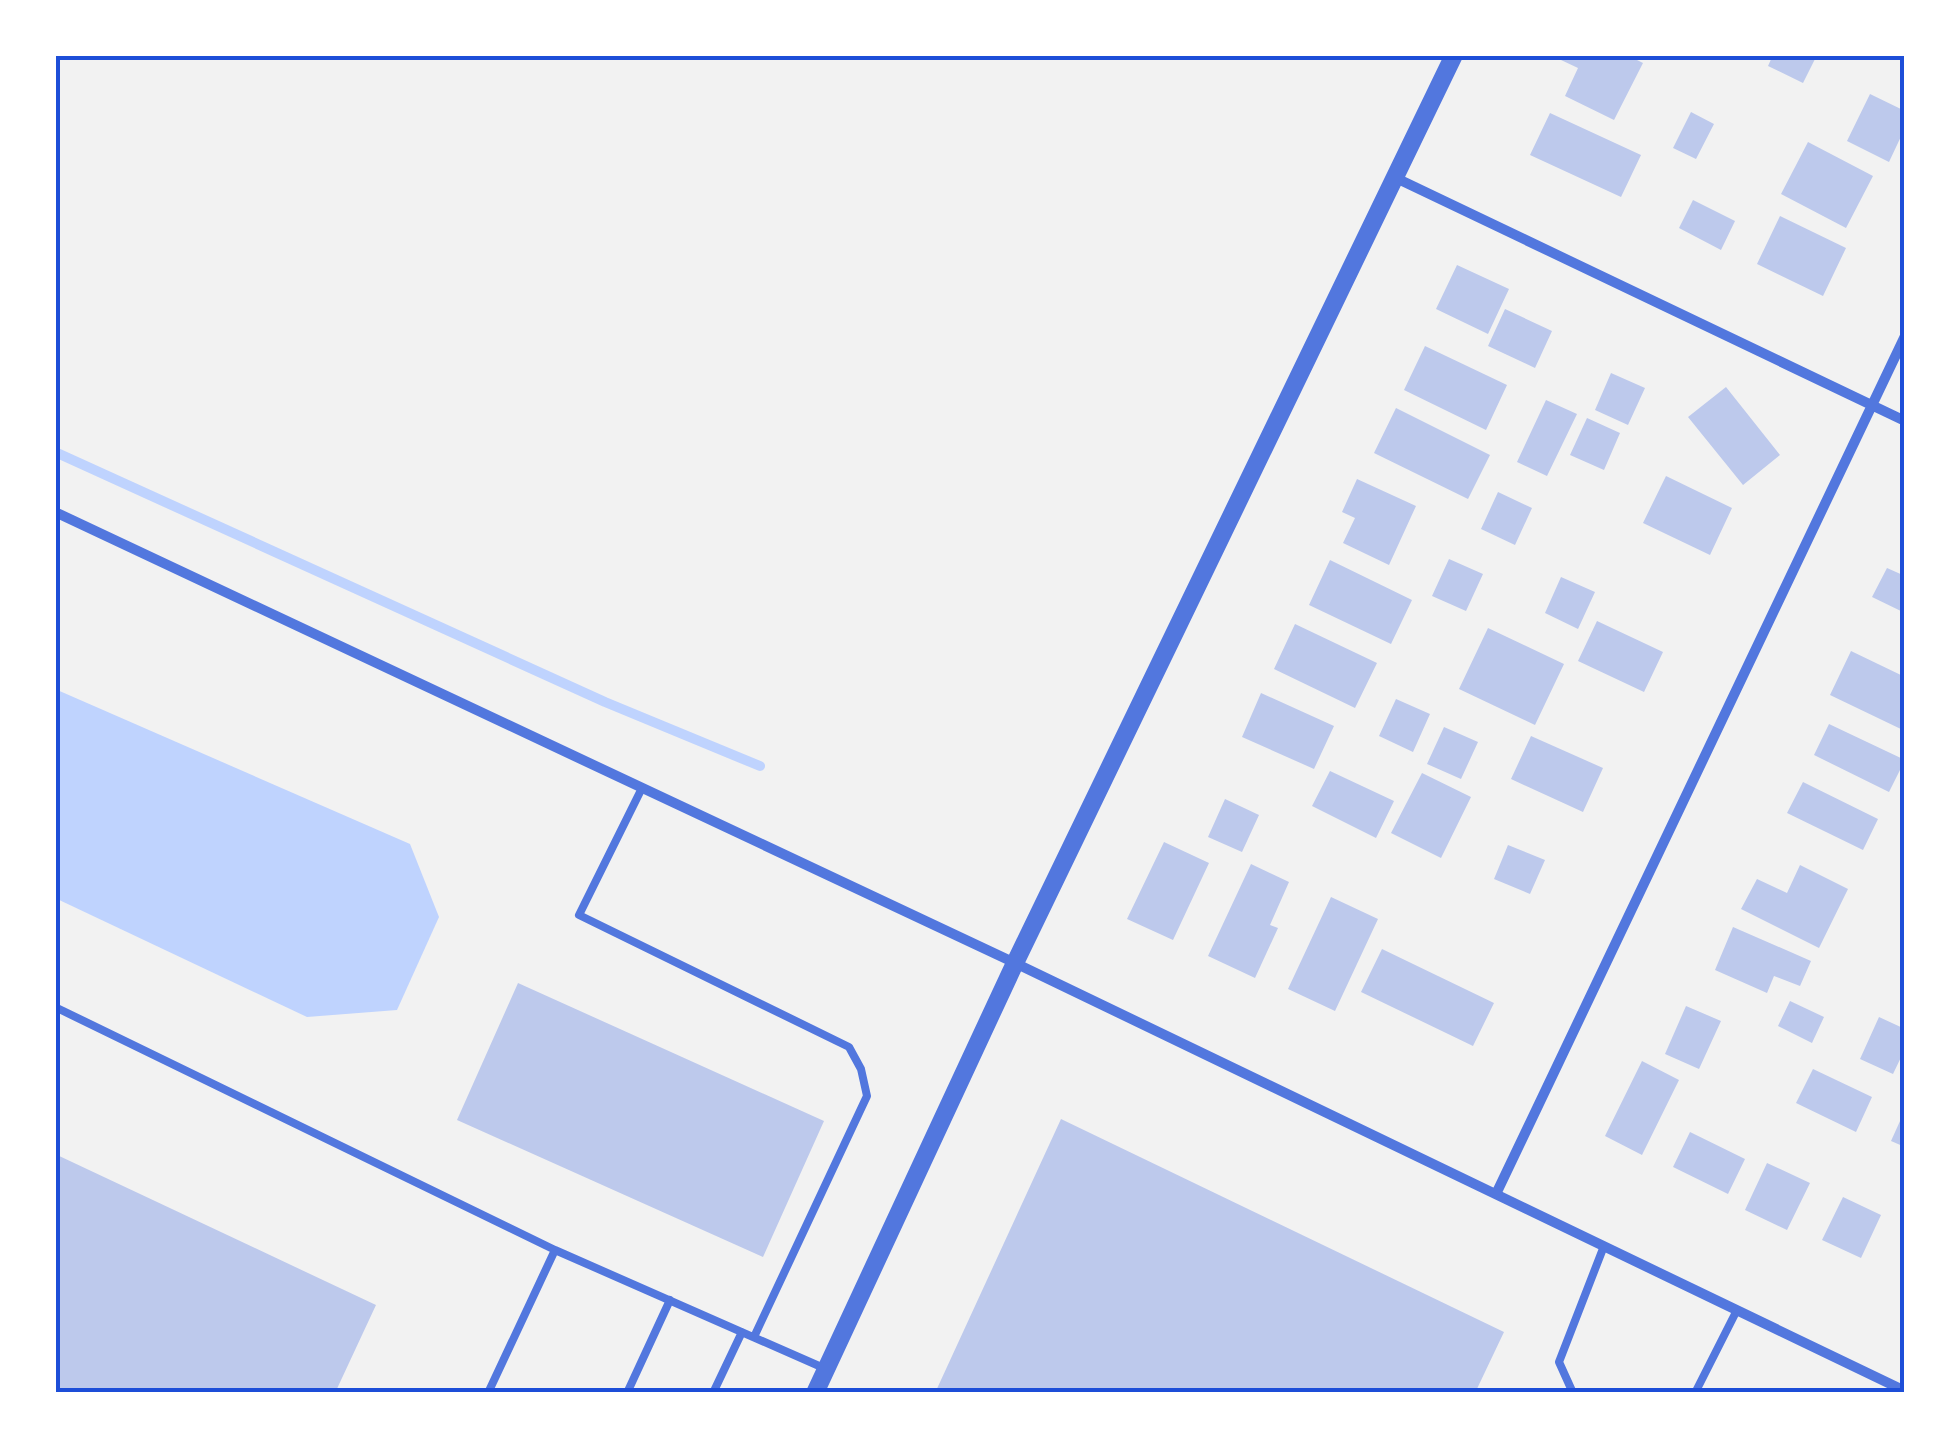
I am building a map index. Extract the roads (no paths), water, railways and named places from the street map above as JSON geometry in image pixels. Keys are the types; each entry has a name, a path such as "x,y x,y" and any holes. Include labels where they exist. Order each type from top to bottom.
{"street":[{"path":"815,1393 1015,963 1454,55"},
{"path":"1396,178 1905,421"},
{"path":"1496,1194 1905,336"},
{"path":"55,512 1015,963 1905,1391"}],"lane":[{"path":"642,788 580,915 849,1047 861,1069 867,1096 754,1337"},
{"path":"55,1007 555,1250 826,1369"},
{"path":"1573,1393 1559,1362 1604,1246"},
{"path":"488,1393 555,1250"},
{"path":"626,1393 670,1300"},
{"path":"1695,1393 1737,1310"},
{"path":"713,1393 742,1332"}],"water":[{"path":"55,689 410,844 439,917 397,1010 307,1017 55,898"}],"waterway":[{"path":"55,452 605,702 760,766"}]}
